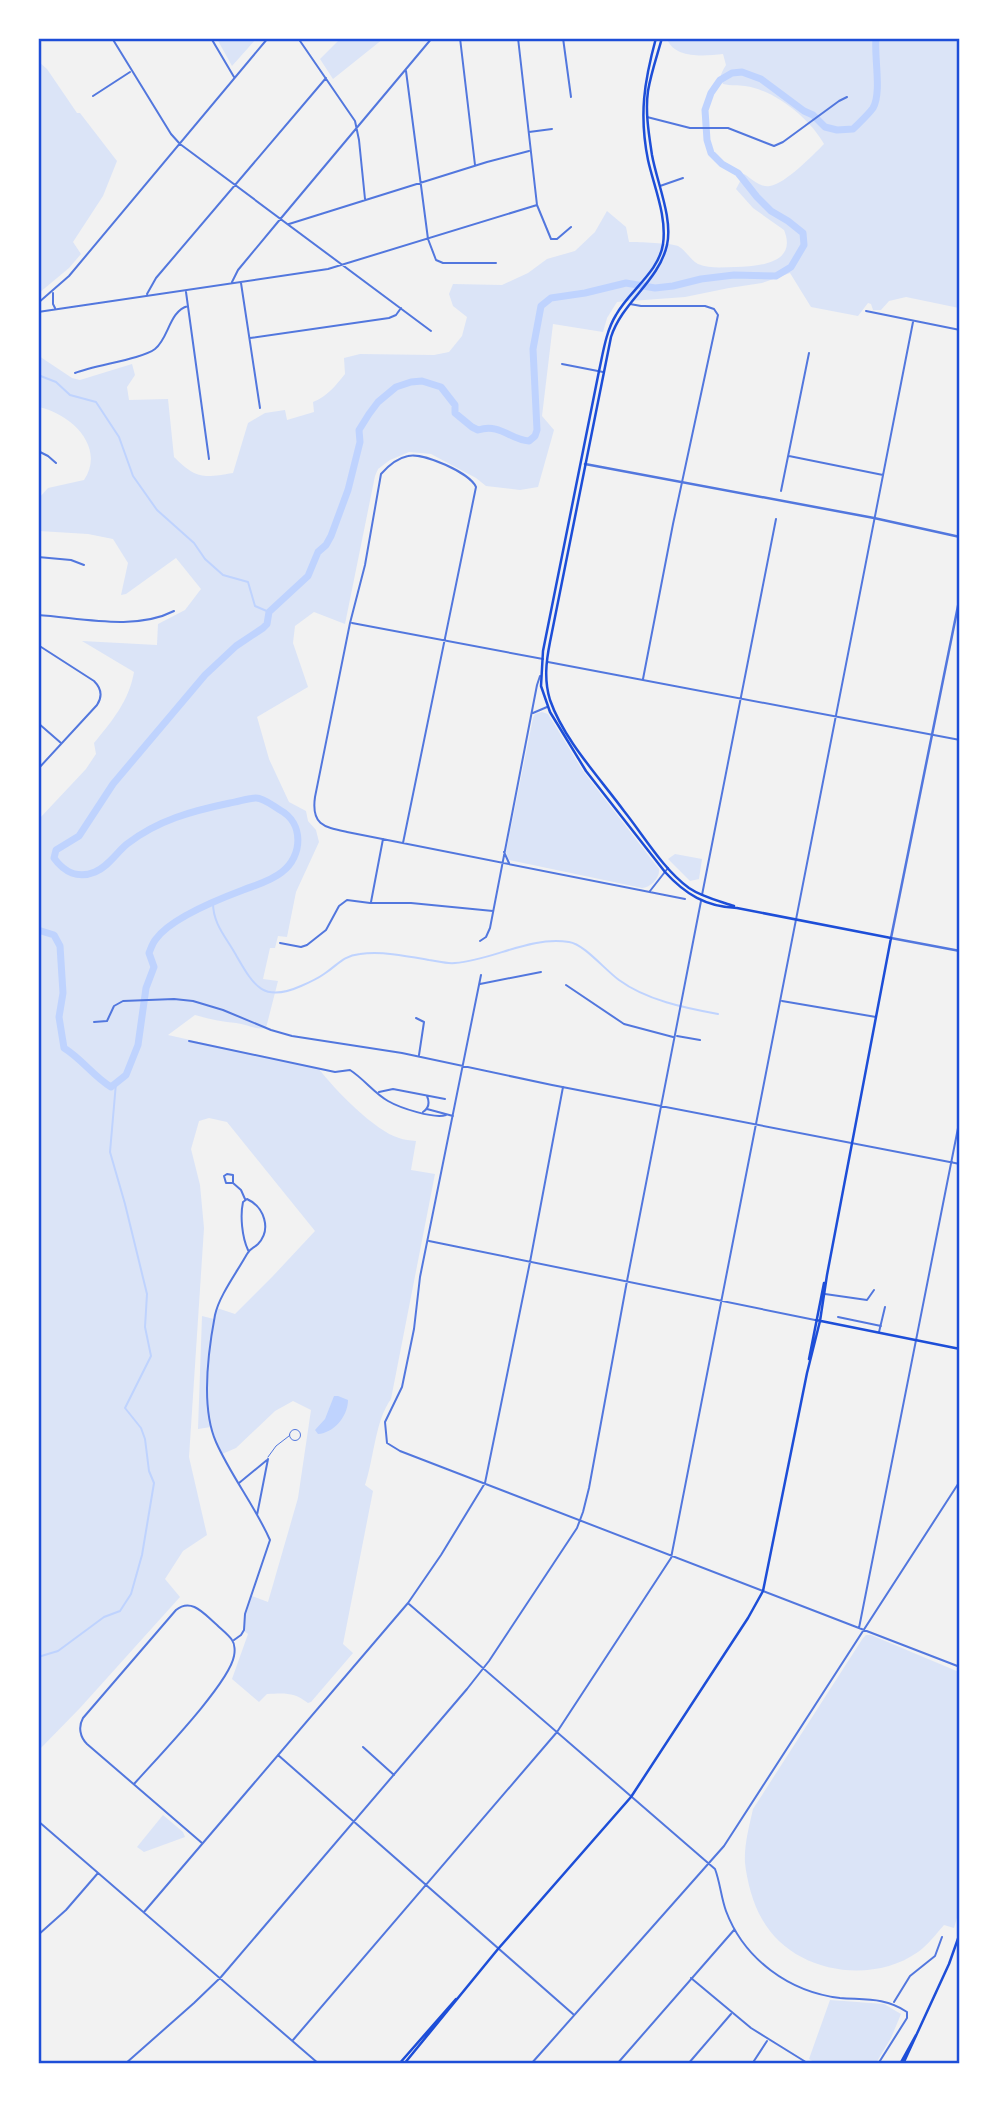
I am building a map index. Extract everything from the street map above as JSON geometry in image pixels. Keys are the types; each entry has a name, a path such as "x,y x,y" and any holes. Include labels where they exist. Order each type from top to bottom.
{"main road":[{"path":"656,38 644,84 645,116 648,158 662,215 664,248"},
{"path":"567,541 615,326 664,248 668,224 645,116 648,92 662,38"},
{"path":"652,52 658,54"},
{"path":"404,2063 498,1949 631,1797 764,1591 891,937 701,902 684,891 665,872 580,762 547,707 540,676 599,371 612,321 629,302"},
{"path":"587,432 593,433"},
{"path":"544,660 552,705 578,750 668,867 688,887 737,908"},
{"path":"818,1320 825,1280"},
{"path":"818,1320 960,1349"},
{"path":"901,2063 918,2033 960,1933"},
{"path":"399,2063 458,1997"}],"street":[{"path":"112,38 171,134 180,144 431,331"},
{"path":"211,38 235,78"},
{"path":"38,303 69,276 268,38"},
{"path":"298,38 357,128 366,200"},
{"path":"232,283 235,274 280,218 432,38"},
{"path":"460,38 475,166"},
{"path":"518,38 537,205 551,239 557,239 571,227"},
{"path":"563,38 571,97"},
{"path":"405,70 428,239 436,260 440,263 496,263"},
{"path":"93,96 131,71"},
{"path":"147,295 156,278 326,78"},
{"path":"645,116 685,127 728,128 775,146 847,97"},
{"path":"527,132 552,129"},
{"path":"288,224 530,151"},
{"path":"659,186 683,178"},
{"path":"38,312 328,269 537,205"},
{"path":"241,282 260,408"},
{"path":"53,291 55,309"},
{"path":"186,291 209,459"},
{"path":"629,302 641,306 705,306 714,309 718,315 643,680"},
{"path":"75,373 154,350 178,312 189,306"},
{"path":"250,338 389,318 396,315 401,308"},
{"path":"866,311 960,330"},
{"path":"293,2040 558,1732 672,1556 913,322"},
{"path":"781,491 809,353"},
{"path":"562,364 604,372"},
{"path":"38,451 56,463"},
{"path":"403,843 476,486 473,480 459,471 416,456 407,456 383,472 313,807 316,819 327,827 403,843 649,891 685,899"},
{"path":"788,456 883,475"},
{"path":"581,463 874,518 960,537"},
{"path":"125,2063 220,1977 394,1775 483,1668 580,1520 589,1488 776,519"},
{"path":"38,557 71,560 83,565"},
{"path":"960,596 891,937 960,951"},
{"path":"38,615 132,623 158,618 174,611"},
{"path":"350,623 960,740"},
{"path":"38,645 94,681 100,688 97,705 38,769"},
{"path":"480,941 488,934 540,676"},
{"path":"532,714 552,705"},
{"path":"38,723 61,743"},
{"path":"370,903 383,839"},
{"path":"504,851 509,863"},
{"path":"649,891 668,867"},
{"path":"280,943 306,946 326,930 339,906 348,900 493,911"},
{"path":"480,984 541,972"},
{"path":"481,975 420,1277 414,1329 402,1387 387,1416 384,1430 386,1441 392,1448 960,1667"},
{"path":"565,985 624,1024 675,1037 700,1040"},
{"path":"94,1022 107,1021 114,1006 120,1002 185,1000 223,1010 279,1033 330,1043 384,1049 563,1087 960,1164"},
{"path":"781,1001 877,1017"},
{"path":"416,1018 424,1022 419,1056"},
{"path":"189,1041 335,1072 350,1070 391,1102 422,1113 453,1116"},
{"path":"144,1912 408,1603 485,1483 563,1087"},
{"path":"378,1093 393,1089 445,1099"},
{"path":"422,1113 427,1109 429,1101 426,1095"},
{"path":"427,1109 446,1115"},
{"path":"859,1628 960,1118"},
{"path":"233,1182 245,1200"},
{"path":"233,1641 244,1630 246,1614 269,1544 257,1516 218,1447 208,1415 210,1353 216,1311 248,1250 262,1239 265,1224 259,1208 251,1201 245,1200"},
{"path":"245,1200 242,1213 248,1250"},
{"path":"428,1241 818,1320"},
{"path":"824,1294 867,1300 874,1290"},
{"path":"879,1333 886,1307"},
{"path":"838,1317 881,1326"},
{"path":"238,1483 268,1459"},
{"path":"257,1516 268,1459"},
{"path":"531,2063 731,1837 960,1481"},
{"path":"408,1603 709,1863 716,1871 721,1898 734,1930 742,1942 776,1975 794,1985 829,1996 873,1999 892,2004 908,2013 878,2063"},
{"path":"134,1784 221,1683 234,1657 233,1641 199,1609 189,1605 179,1608 83,1718 81,1732 87,1744 203,1843"},
{"path":"363,1747 394,1775"},
{"path":"278,1755 573,2015"},
{"path":"38,1821 319,2063"},
{"path":"38,1935 66,1910 98,1872"},
{"path":"617,2063 734,1930"},
{"path":"892,2004 910,1976 935,1956 942,1937"},
{"path":"691,1978 768,2039 809,2063"},
{"path":"688,2063 733,2013"},
{"path":"752,2063 768,2039"}],"lane":[{"path":"268,1459 271,1451 289,1436"}],"shaded area":[{"path":"341,38 383,39 333,79 320,59"},
{"path":"217,39 256,39 232,66"},
{"path":"667,39 959,39 959,308 906,297 889,301 881,310 873,310 868,303 858,316 811,307 790,273 762,283 685,297 617,302 607,318 603,332 553,324 542,416 554,430 538,487 520,490 486,486 431,454 409,452 390,460 378,469 345,624 314,612 295,626 293,643 308,687 257,717 269,759 289,802 306,811 319,842 296,892 287,937 278,936 275,948 270,948 263,979 278,981 266,1028 254,1028 195,1015 168,1035 319,1069 367,1119 389,1134 416,1141 411,1170 435,1174 391,1399 381,1418 365,1485 373,1491 343,1644 353,1653 308,1703 294,1695 284,1694 267,1694 259,1702 232,1679 248,1634 244,1631 252,1596 268,1602 298,1498 311,1410 293,1401 275,1411 236,1448 222,1454 211,1427 198,1429 202,1316 214,1319 217,1308 235,1314 315,1231 227,1122 209,1118 199,1121 191,1149 200,1185 204,1228 189,1457 207,1535 183,1551 165,1579 180,1597 39,1750 39,819 86,769 96,754 94,743 119,710 132,682 134,672 82,641 157,645 158,624 185,610 201,589 176,558 121,595 128,563 113,539 88,534 39,531 39,498 48,488 84,480 90,468 91,456 88,444 73,424 39,407 39,356 72,378 80,380 132,364 135,375 127,387 129,400 168,399 174,457 194,473 223,475 233,473 248,423 265,413 285,410 287,420 314,412 313,402 327,394 345,374 344,358 360,354 434,355 449,352 462,336 467,317 453,306 449,294 453,284 502,285 528,273 547,259 575,251 595,232 607,211 626,227 629,242 678,246 703,266 745,267 774,261 786,250 784,230 753,208 736,189 744,174 763,186 776,184 824,144 801,116 768,93 745,86 723,84 721,77 726,65 723,54 683,53 676,50"},
{"path":"39,62 117,161 103,196 73,242 81,254 39,293"},
{"path":"535,714 548,714 583,771 659,869 656,879 649,886 642,888 509,860 506,852 533,718"},
{"path":"675,854 702,859 699,879 690,881 668,859"},
{"path":"866,1635 959,1672 959,1911 954,1928 944,1925 929,1943 899,1963 877,1969 855,1970 811,1962 775,1937 762,1919 753,1899 745,1856 753,1809"},
{"path":"163,1815 183,1832 185,1837 144,1852 137,1847"},
{"path":"830,2000 884,2004 901,2014 876,2063 816,2063 809,2059"}],"water":[{"path":"334,1396 348,1400 346,1412 335,1427 318,1434 315,1430 325,1419"}],"waterway":[{"path":"38,930 54,935 60,946 63,993 59,1017 64,1048 111,1087 126,1075 138,1045 146,988 154,967 149,953 155,940 163,931 196,910 282,872 297,849 297,831 288,816 265,801 253,798 202,809 163,823 127,844 104,866 89,874 72,873 62,867 54,858 56,850 79,836 113,784 205,675 236,646 263,628 267,624 269,612 308,576 318,552 331,536 348,490 360,442 359,430 369,414 378,402 396,387 422,381 441,387 455,405 455,413 472,427 478,430 499,430 529,441 537,430 533,349 541,306 551,298 626,283 655,288 734,275 776,276 791,267 804,245 803,233 771,211 738,173 722,164 711,153 707,140 705,110 711,93 720,80 732,73 742,72 761,79 813,115 825,127 837,130 853,129 871,111 876,101 876,38"},
{"path":"38,375 56,382 70,395 96,402 119,437 133,476 157,510 194,543 205,559 223,575 248,582 255,606 269,612"},
{"path":"213,903 218,924 242,966 254,983 268,992 277,993 301,986 354,955 386,954 455,963 484,958 526,945 554,941 569,942 581,947 619,980 641,993 679,1006 718,1014"},
{"path":"38,1657 58,1651 104,1617 120,1611 131,1594 142,1555 154,1483 149,1471 141,1428 125,1408 151,1356 145,1327 147,1294 110,1152 116,1083"}]}
